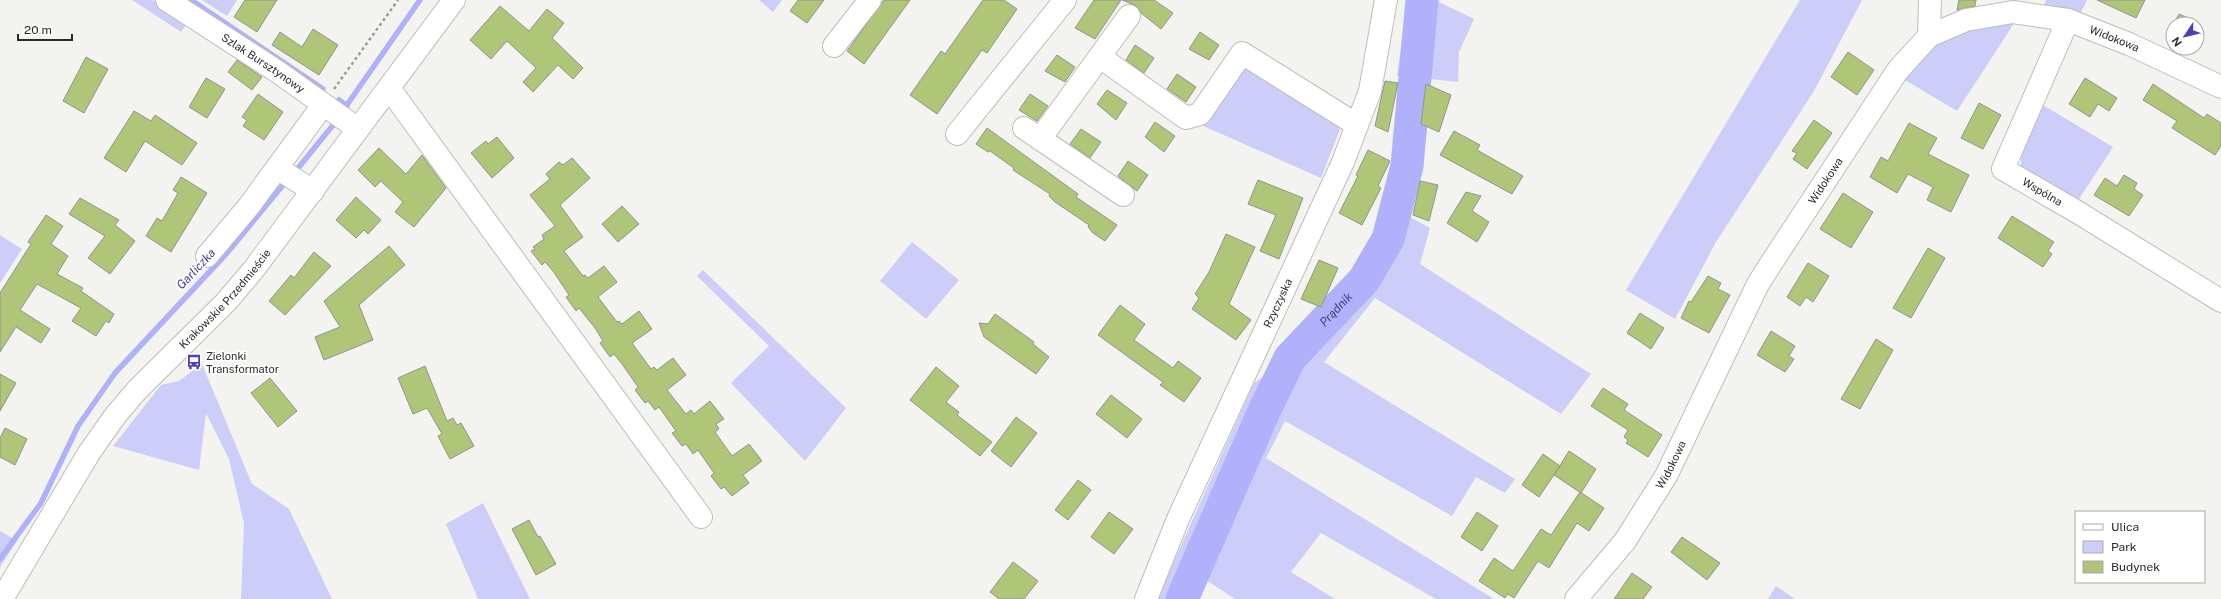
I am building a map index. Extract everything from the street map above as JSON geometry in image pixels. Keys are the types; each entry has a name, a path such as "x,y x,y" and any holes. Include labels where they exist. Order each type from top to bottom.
{"street":[{"name":"Szlak Bursztynowy","path":"167,0 278,72 339,116"},
{"name":"Krakowskie Przedmieście","path":"2,599 88,453 115,416 137,390 239,288 307,187 339,116 389,88 454,0"},
{"path":"834,46 870,0"},
{"path":"957,134 1065,0"},
{"name":"Rzyczyska","path":"1146,599 1178,520 1343,162 1370,91 1386,0"},
{"path":"1929,36 1930,0"},
{"name":"Widokowa","path":"1576,599 1625,541 1666,476 1758,284 1898,70 1929,36 1966,20 2013,12 2068,20 2129,44 2221,87"},
{"path":"1123,195 1032,134 1100,56 1129,16"},
{"name":"Wspólna","path":"2068,20 2003,169 2086,217 2221,301"},
{"path":"1100,56 1186,118 1200,114 1242,53 1357,125"},
{"path":"389,88 701,517"},
{"path":"207,256 280,170 339,116"},
{"path":"280,170 307,187"}],"path":[{"path":"339,116 398,0"}],"green space":[{"path":"132,0 153,0 188,22 181,32"},
{"path":"202,0 237,0 227,16"},
{"path":"759,0 782,0 773,12"},
{"path":"1407,0 1435,0 1474,19 1459,52 1458,82 1422,78 1413,141 1397,132 1403,77 1397,76"},
{"path":"1800,0 1862,0 1814,91 1716,242 1675,319 1626,290"},
{"path":"2046,0 2087,0 2080,14 2043,7"},
{"path":"2014,20 2013,25 1957,111 1900,77 1937,44 1957,33"},
{"path":"1244,62 1342,124 1321,178 1201,125"},
{"path":"2038,102 2113,147 2075,205 2021,168 2021,149"},
{"path":"1401,158 1416,167 1408,189 1403,213 1430,228 1420,264 1591,374 1561,414 1375,298 1324,362 1515,479 1505,493 1476,477 1452,516 1285,421 1266,458 1494,599 1436,599 1321,533 1291,572 1335,599 1235,599 1206,580 1197,599 1157,599 1254,383 1272,371 1347,290 1373,257 1393,208 1385,199"},
{"path":"0,235 22,249 0,283"},
{"path":"912,242 959,280 926,319 880,281"},
{"path":"703,270 846,408 805,461 731,383 769,346 697,276"},
{"path":"202,364 252,484 289,509 332,599 241,599 244,523 229,459 206,413 199,470 113,446 161,385 179,381"},
{"path":"483,503 530,599 478,599 446,524"},
{"path":"0,531 17,541 0,567"},
{"path":"1776,586 1795,599 1768,599"}],"building":[{"path":"245,0 277,0 257,32 234,17"},
{"path":"798,0 824,0 807,23 790,11"},
{"path":"884,0 910,0 864,64 847,51"},
{"path":"983,0 1004,0 1017,9 987,53 982,50 937,114 910,95 941,51 945,54"},
{"path":"1094,0 1121,0 1095,39 1075,28"},
{"path":"1122,0 1154,0 1173,13 1161,29 1141,13 1137,6"},
{"path":"1959,0 1976,0 1975,6 1957,10"},
{"path":"2097,0 2145,0 2136,18"},
{"path":"500,6 529,31 547,9 564,23 552,38 583,68 573,79 558,65 533,92 523,82 536,68 507,41 491,59 470,40"},
{"path":"313,29 338,45 319,75 272,45 280,32 302,47"},
{"path":"1200,32 1219,45 1209,60 1189,49"},
{"path":"1135,45 1154,58 1144,73 1126,60"},
{"path":"1848,52 1874,70 1857,95 1831,77"},
{"path":"1057,55 1075,67 1065,82 1045,71"},
{"path":"86,57 108,69 84,113 63,101"},
{"path":"237,60 262,77 252,90 228,72"},
{"path":"1177,74 1196,87 1186,102 1167,89"},
{"path":"206,78 225,89 207,118 189,107"},
{"path":"2085,78 2117,98 2109,111 2098,104 2090,117 2069,104"},
{"path":"1385,81 1398,83 1388,132 1375,126"},
{"path":"1426,84 1451,95 1439,132 1421,124"},
{"path":"2153,84 2204,118 2207,114 2221,123 2221,146 2215,155 2172,128 2177,121 2143,100"},
{"path":"1107,90 1127,103 1116,120 1097,104"},
{"path":"258,94 283,112 264,140 243,126 247,120 242,117"},
{"path":"1030,94 1048,106 1037,121 1019,110"},
{"path":"1979,103 2001,115 1983,149 1961,138"},
{"path":"134,111 151,121 155,115 197,143 182,165 145,141 126,172 104,158"},
{"path":"1814,120 1832,133 1807,169 1793,159 1797,153 1792,151"},
{"path":"1155,122 1175,136 1164,152 1145,137"},
{"path":"1909,123 1937,138 1928,154 1969,175 1951,212 1927,200 1933,187 1908,174 1897,193 1870,177 1881,157 1888,161"},
{"path":"987,128 1078,194 1076,197 1117,225 1105,241 1093,233 1088,227 1089,225 1055,202 1049,196 1050,194 1013,170 1014,168 990,151 988,152 976,144"},
{"path":"1081,129 1101,142 1090,158 1070,144"},
{"path":"1454,131 1480,145 1477,150 1523,176 1512,194 1440,155"},
{"path":"497,137 514,158 492,178 471,153 486,141 488,144"},
{"path":"379,148 406,174 422,155 446,188 414,227 395,212 403,202 381,181 375,187 358,170"},
{"path":"1368,150 1390,161 1378,186 1381,188 1362,225 1339,213 1358,176 1356,175"},
{"path":"572,158 590,178 560,205 583,237 564,251 583,276 585,275 588,278 604,266 617,282 598,297 617,322 619,321 622,324 639,311 652,329 632,343 651,369 654,367 657,370 673,358 686,375 667,390 686,414 691,410 694,414 710,401 724,419 716,424 719,429 715,432 732,456 749,444 762,461 743,475 749,483 732,496 724,487 721,489 711,476 714,473 698,450 693,454 686,444 682,446 672,433 676,431 659,407 655,410 648,401 645,403 635,390 638,387 622,364 614,354 610,357 600,343 603,341 595,328 579,308 576,311 566,297 569,295 553,271 545,262 542,265 531,251 535,249 533,247 544,239 542,235 555,226 530,195 550,179 546,174 559,162 563,165"},
{"path":"1128,161 1148,175 1137,191 1118,176"},
{"path":"2124,175 2137,183 2134,189 2143,195 2129,216 2094,195 2105,178 2117,186"},
{"path":"181,177 207,193 171,252 146,236 157,218 162,221 178,193 173,190"},
{"path":"1258,180 1303,198 1279,259 1260,251 1276,215 1248,204"},
{"path":"1420,181 1438,185 1429,221 1413,215"},
{"path":"1466,192 1481,196 1472,211 1489,222 1477,242 1447,223"},
{"path":"1843,193 1873,212 1851,248 1820,229"},
{"path":"356,197 381,220 368,234 364,230 356,238 336,220"},
{"path":"80,198 119,220 115,225 135,241 110,274 88,258 105,236 69,214"},
{"path":"622,206 639,224 618,242 602,224"},
{"path":"46,215 63,226 51,244 68,256 57,274 83,288 81,291 114,314 109,323 106,321 96,336 72,321 81,308 37,284 20,310 50,329 41,343 16,327 0,352 0,293 31,244 28,242"},
{"path":"2012,216 2054,242 2048,251 2052,254 2043,267 1998,238"},
{"path":"1226,234 1255,247 1229,304 1251,320 1236,340 1192,309 1199,298 1195,294 1209,272"},
{"path":"389,246 405,265 359,305 373,340 324,360 315,337 340,327 324,301"},
{"path":"1928,248 1945,258 1911,318 1893,308"},
{"path":"314,252 331,266 285,315 269,301 291,275 294,278"},
{"path":"1319,260 1338,268 1321,307 1301,299"},
{"path":"1808,263 1829,276 1813,302 1806,297 1800,306 1787,297"},
{"path":"1708,276 1721,283 1718,289 1730,295 1709,333 1681,318 1689,301 1691,302"},
{"path":"1120,305 1145,324 1134,340 1173,368 1178,361 1201,378 1184,402 1160,385 1163,382 1098,335"},
{"path":"1640,313 1664,328 1651,349 1627,333"},
{"path":"995,314 1034,342 1033,344 1049,357 1036,374 984,337 979,323 988,324"},
{"path":"1771,331 1795,346 1789,356 1794,359 1785,372 1757,355"},
{"path":"1876,339 1893,350 1860,409 1841,399"},
{"path":"425,366 447,421 453,418 457,425 461,423 474,446 450,459 438,436 442,434 427,408 413,414 398,378"},
{"path":"936,367 959,386 946,402 959,412 957,415 992,442 980,456 910,400"},
{"path":"0,374 16,383 0,411"},
{"path":"270,378 297,411 278,427 251,393"},
{"path":"1603,388 1628,404 1624,410 1662,435 1648,457 1626,443 1628,440 1624,437 1628,430 1591,406"},
{"path":"1111,395 1142,419 1127,438 1096,414"},
{"path":"1016,417 1037,433 1011,467 991,451"},
{"path":"5,428 27,439 15,465 0,457 0,438"},
{"path":"1569,451 1596,469 1581,493 1554,475"},
{"path":"1543,454 1560,466 1539,497 1522,485"},
{"path":"1078,480 1091,490 1068,520 1055,510"},
{"path":"1580,492 1604,508 1589,531 1577,523 1549,568 1538,561 1514,598 1508,594 1505,598 1479,581 1494,558 1513,571 1541,529 1551,535"},
{"path":"1109,512 1133,529 1114,554 1091,537"},
{"path":"1477,512 1498,526 1482,551 1461,537"},
{"path":"529,520 538,537 540,536 556,564 536,575 512,529"},
{"path":"1682,537 1720,563 1707,580 1671,552"},
{"path":"1013,562 1038,581 1024,599 999,599 990,592"},
{"path":"1632,573 1652,587 1643,599 1614,599"}],"waterway":[{"path":"191,0 323,89"},
{"name":"Garliczka","path":"342,112 420,0"},
{"name":"Prądnik","path":"1182,599 1265,409 1290,358 1364,280 1388,239 1407,166 1422,0"},
{"path":"339,100 347,106"},
{"name":"Garliczka","path":"294,173 338,119"},
{"name":"Garliczka","path":"0,559 41,503 78,426 115,373 227,253 288,179"}],"place":[{"name":"Zielonki Transformator","path":"194,362"}]}
